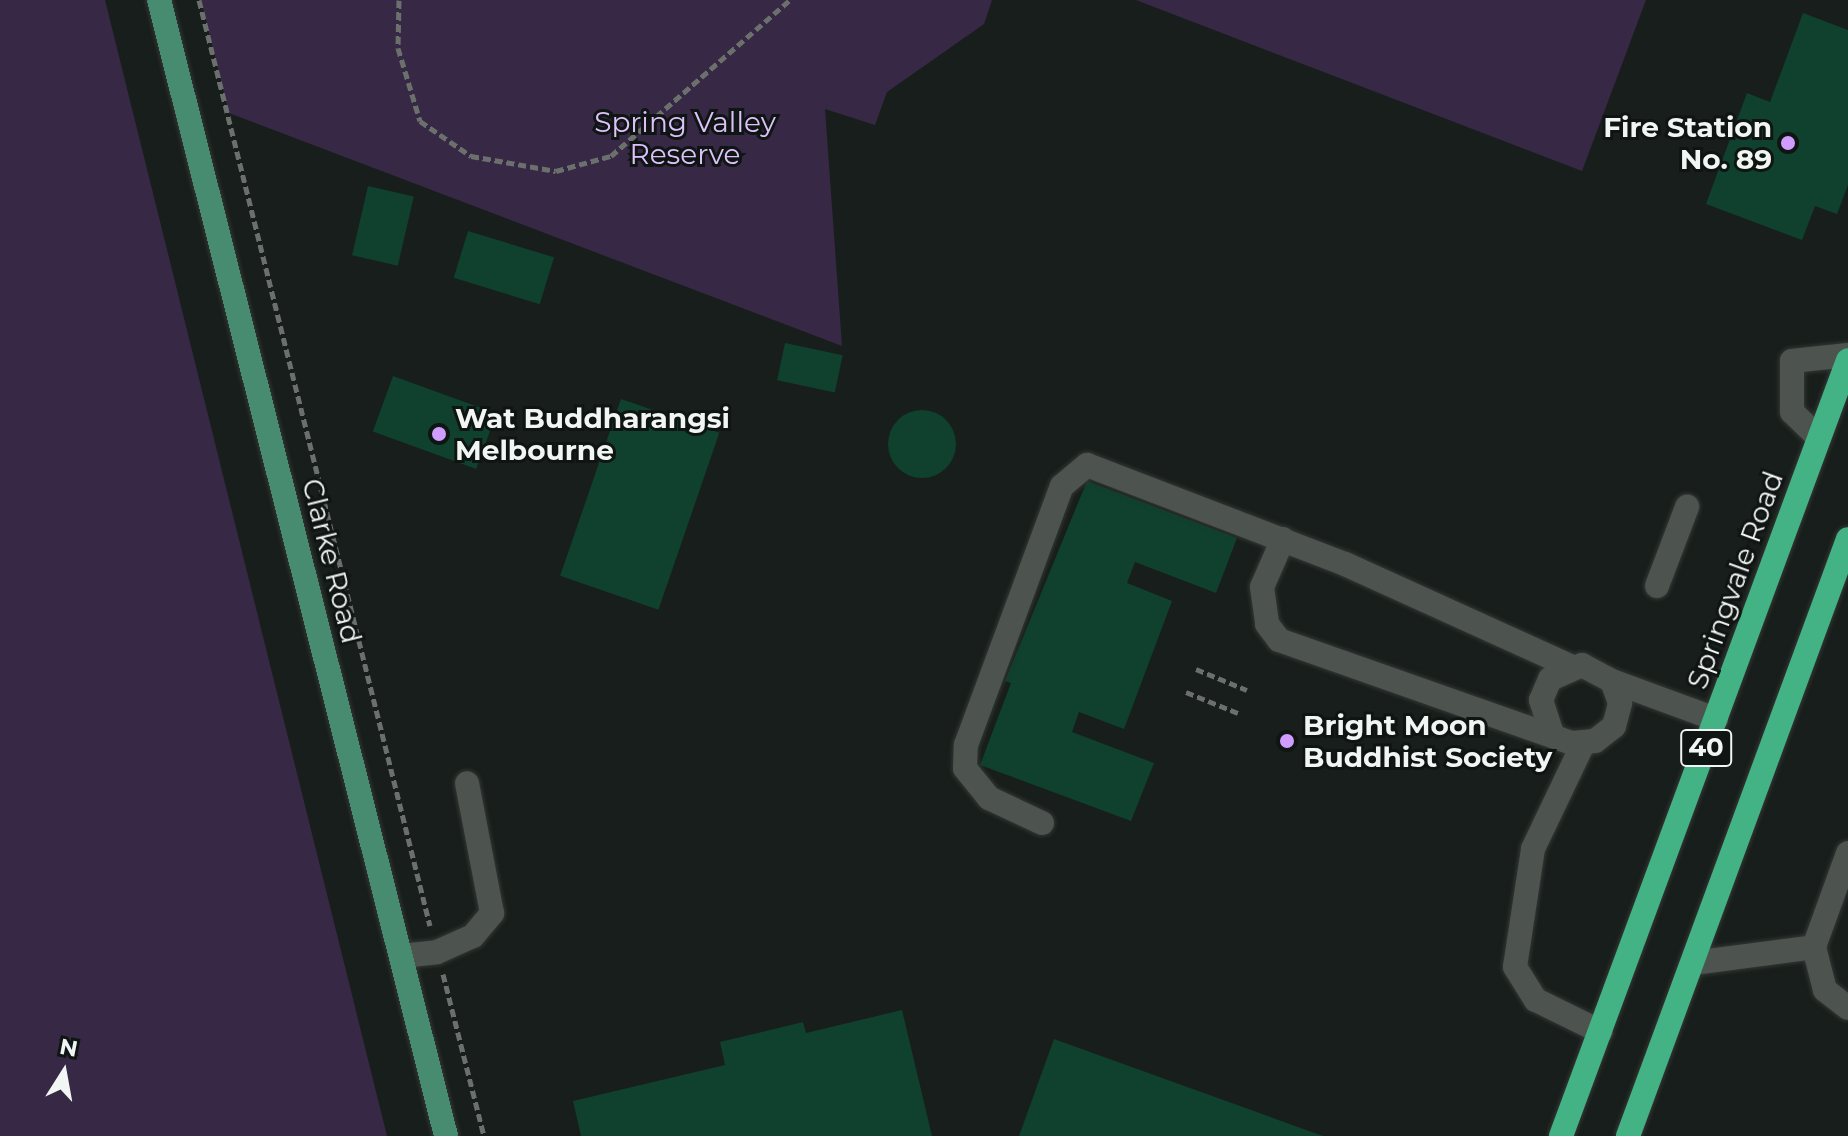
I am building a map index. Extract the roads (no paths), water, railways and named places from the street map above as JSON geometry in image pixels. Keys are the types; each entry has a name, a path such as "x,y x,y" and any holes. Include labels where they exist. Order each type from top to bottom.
{"highway":[{"name":"Springvale Road","path":"1561,1136 1848,358"},
{"name":"40","path":"1628,1136 1848,539"}],"main road":[{"name":"Clarke Road","path":"159,0 446,1136"}],"street":[{"path":"1819,438 1792,412 1792,361 1848,358"},
{"path":"1042,823 989,798 965,768 966,745 1072,470 1103,468 1283,539 1570,666 1593,667 1612,681 1716,719"},
{"path":"1657,586 1687,507"},
{"path":"1283,539 1262,587 1267,624 1279,640 1583,744"},
{"path":"1552,733 1542,711 1544,688 1570,666"},
{"path":"1601,1032 1536,1000 1515,967 1533,849 1583,744 1614,726 1620,703 1612,681"},
{"path":"401,956 437,952 473,936 492,913 467,783"},
{"path":"1848,853 1814,947 1825,990 1848,1008"},
{"path":"1693,963 1814,947"}],"place":[{"name":"Fire Station No. 89","path":"1788,143"},
{"name":"Wat Buddharangsi Melbourne","path":"439,434"},
{"name":"Bright Moon Buddhist Society","path":"1287,741"}],"park label":[{"name":"Spring Valley Reserve","path":"685,138"}]}
